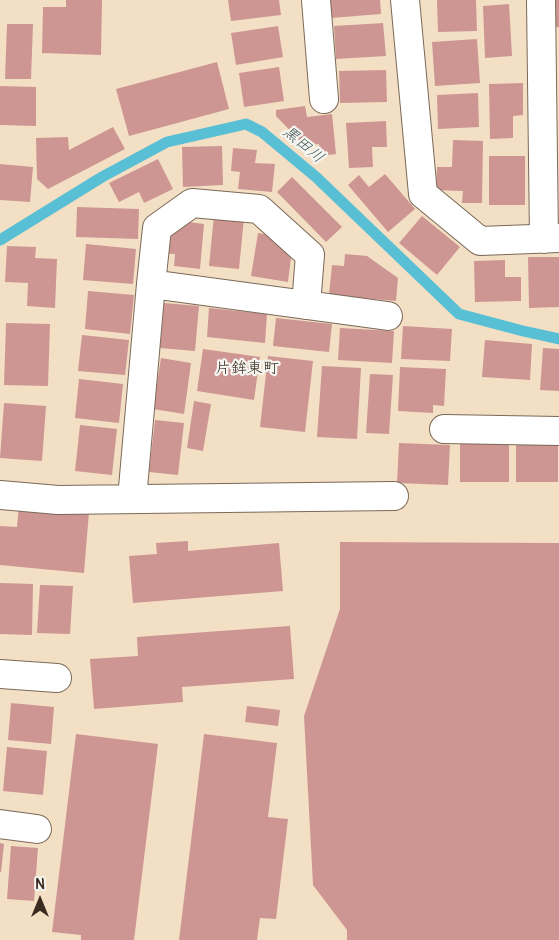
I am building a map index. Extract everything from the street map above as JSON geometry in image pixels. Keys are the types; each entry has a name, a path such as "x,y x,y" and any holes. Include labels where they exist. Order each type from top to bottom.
{"street":[{"path":"316,0 324,99"},
{"path":"405,0 423,194 480,241 552,239 550,58 541,0"},
{"path":"132,499 157,228 192,203 259,209 310,255 306,305"},
{"path":"151,284 388,316"},
{"path":"444,429 559,431"},
{"path":"0,495 58,500 394,496"},
{"path":"0,674 57,678"},
{"path":"0,824 37,829"}],"building":[{"path":"66,0 102,0 101,55 42,53 43,7 66,7"},
{"path":"228,0 279,0 281,15 231,21"},
{"path":"329,0 380,0 381,14 331,18"},
{"path":"437,0 476,0 477,31 438,32"},
{"path":"555,0 559,0 559,27 556,27"},
{"path":"509,4 512,56 485,58 483,6"},
{"path":"383,23 386,56 336,59 334,26"},
{"path":"7,24 33,24 31,79 5,79"},
{"path":"278,26 283,57 236,65 231,33"},
{"path":"477,39 480,83 435,86 432,42"},
{"path":"217,62 229,109 129,136 116,89"},
{"path":"279,67 284,101 244,107 239,73"},
{"path":"386,70 387,102 340,103 339,71"},
{"path":"523,83 523,115 513,116 513,138 490,139 489,84"},
{"path":"0,86 36,87 36,126 0,125"},
{"path":"478,93 479,127 438,129 437,95"},
{"path":"305,106 307,117 332,114 336,154 320,156 319,144 305,146 276,116 276,110"},
{"path":"386,121 387,147 372,147 373,167 349,168 346,123"},
{"path":"113,127 125,149 48,189 37,179 36,138 68,137 69,150"},
{"path":"453,140 483,141 482,203 462,203 463,191 436,190 437,167 452,167"},
{"path":"222,146 223,185 183,187 182,147"},
{"path":"233,148 257,150 255,163 275,164 272,192 238,189 240,172 231,171"},
{"path":"489,156 525,156 525,205 489,205"},
{"path":"158,159 173,189 144,203 139,192 119,202 109,183"},
{"path":"0,164 33,167 30,202 0,200"},
{"path":"385,174 415,209 388,232 348,185 359,175 369,187"},
{"path":"292,177 342,227 326,242 277,192"},
{"path":"77,207 139,209 138,239 76,237"},
{"path":"214,215 244,218 239,269 209,266"},
{"path":"422,216 460,247 437,275 399,243"},
{"path":"180,221 204,224 200,269 174,266 175,254 169,254 171,230 179,231"},
{"path":"258,233 270,235 291,258 288,282 251,276"},
{"path":"86,244 136,249 133,284 83,280"},
{"path":"7,246 36,247 35,258 57,259 55,308 27,306 28,283 5,282"},
{"path":"345,254 367,256 398,278 396,301 329,295 332,265 344,266"},
{"path":"528,257 559,257 559,307 529,308"},
{"path":"505,260 505,277 521,277 521,301 475,302 474,261"},
{"path":"88,291 134,295 130,334 85,329"},
{"path":"164,303 199,306 195,351 160,348"},
{"path":"209,308 267,314 265,343 207,337"},
{"path":"276,318 332,324 329,352 273,346"},
{"path":"6,323 50,324 48,386 4,385"},
{"path":"403,326 452,329 450,361 401,359"},
{"path":"340,328 394,331 392,363 338,360"},
{"path":"82,335 129,340 125,375 78,371"},
{"path":"485,340 532,344 530,380 482,377"},
{"path":"543,348 559,349 559,391 540,390"},
{"path":"203,349 260,357 254,400 197,391"},
{"path":"268,356 313,361 305,432 260,427"},
{"path":"161,358 191,363 184,414 153,409"},
{"path":"322,366 361,368 357,439 317,437"},
{"path":"400,367 446,369 444,406 433,405 433,413 398,411"},
{"path":"370,374 393,375 389,434 366,433"},
{"path":"79,379 123,384 119,423 75,418"},
{"path":"194,401 211,404 203,451 187,448"},
{"path":"4,403 46,406 42,461 0,458"},
{"path":"155,420 184,423 178,475 149,472"},
{"path":"80,425 117,429 112,475 75,471"},
{"path":"399,443 450,445 448,485 397,483"},
{"path":"516,443 558,443 558,482 516,482"},
{"path":"460,444 509,444 509,482 460,482"},
{"path":"19,505 89,512 84,573 0,565 0,526 17,527"},
{"path":"188,541 188,551 279,543 283,591 133,603 129,556 157,554 156,543"},
{"path":"340,542 559,543 559,940 347,940 347,930 313,885 304,716 340,609"},
{"path":"0,583 33,584 32,635 0,634"},
{"path":"40,585 73,586 70,634 37,633"},
{"path":"290,626 294,679 182,687 183,702 94,709 90,659 138,656 137,637"},
{"path":"11,703 54,707 51,744 8,740"},
{"path":"247,706 280,710 278,726 245,722"},
{"path":"76,734 158,744 134,940 81,940 81,935 52,932"},
{"path":"204,734 277,743 268,817 288,819 276,919 260,918 257,940 179,940"},
{"path":"7,747 47,751 43,795 3,791"},
{"path":"0,843 4,844 1,872 0,872"},
{"path":"11,846 38,848 34,901 7,899"}],"waterway":[{"name":"黒田川","path":"0,240 102,177 167,142 246,124 262,132 316,177 459,314 559,339"}],"district":[{"name":"片鉾東町","path":"247,369"}]}
